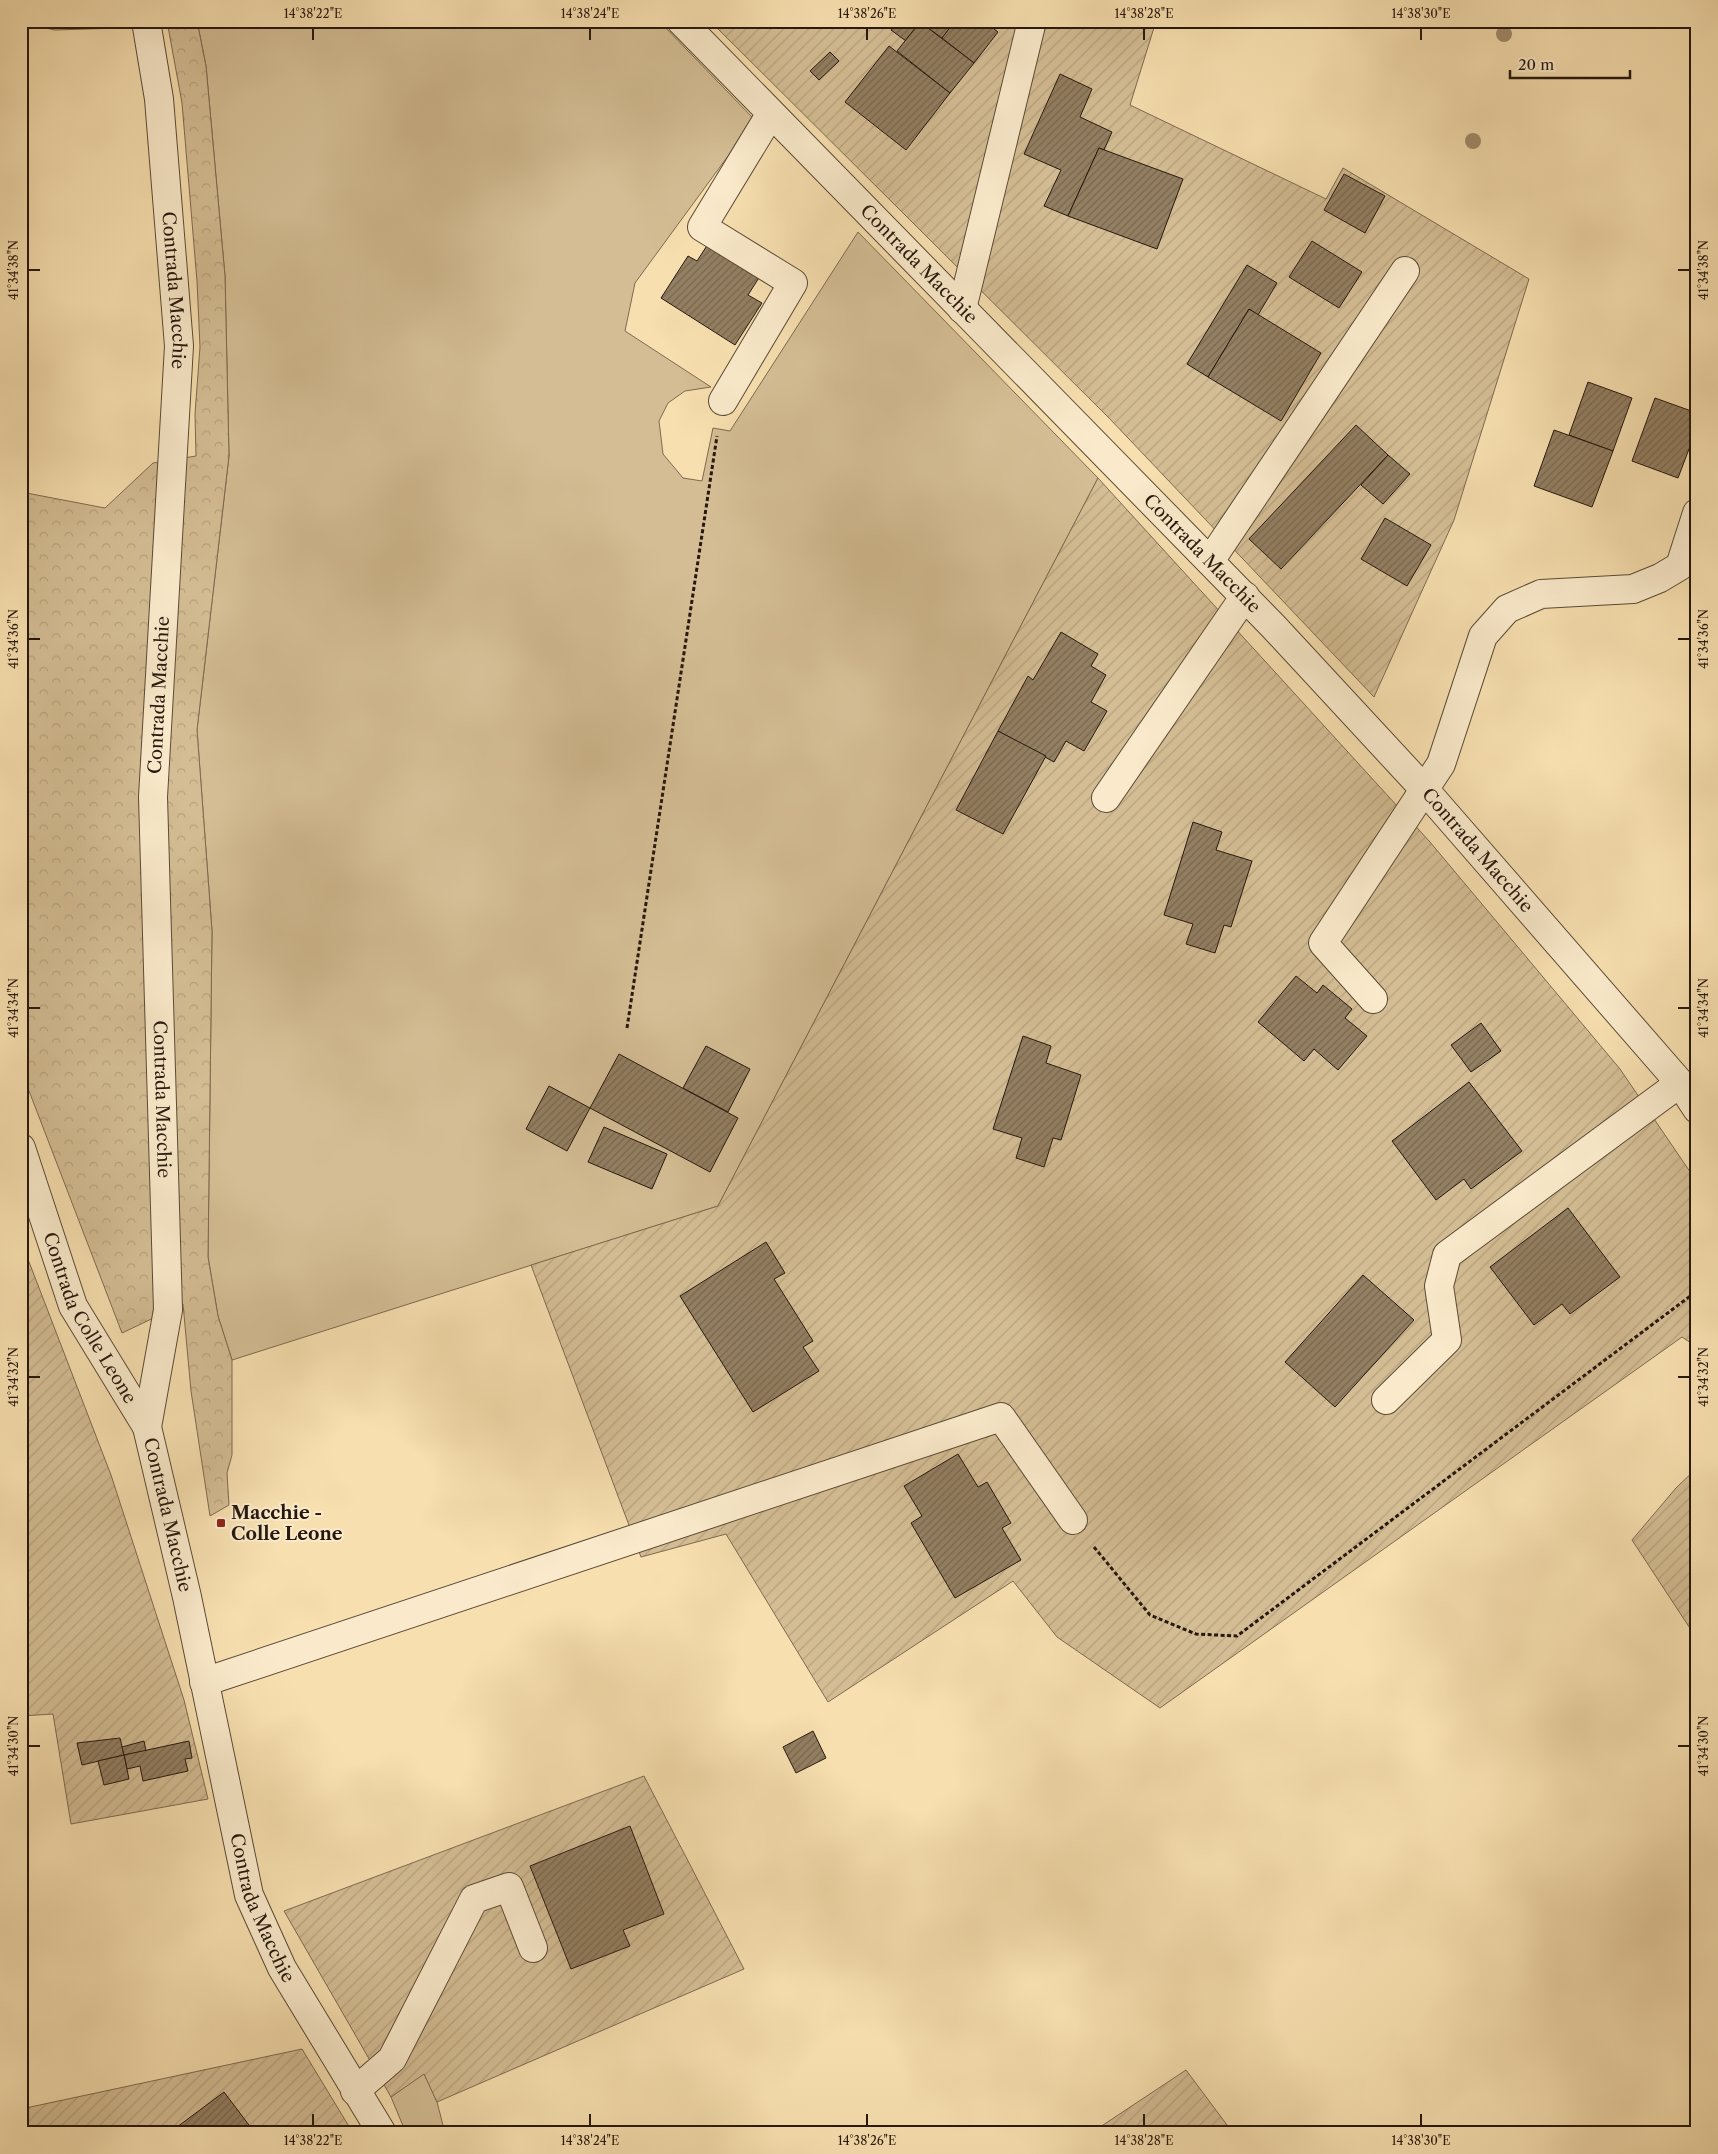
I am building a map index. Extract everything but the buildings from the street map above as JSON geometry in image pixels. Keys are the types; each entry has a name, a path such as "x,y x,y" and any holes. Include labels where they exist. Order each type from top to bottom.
{"street":[{"name":"Contrada Macchie","path":"146,21 159,99 179,346 153,797 168,1310 147,1427 204,1682 249,1896 282,1968 382,2133"},
{"path":"962,309 1032,21"},
{"name":"Contrada Macchie","path":"684,23 770,114 1245,596 1424,789 1680,1083 1697,1109"},
{"path":"722,401 793,283 702,228 770,114"},
{"path":"1210,562 1405,271"},
{"path":"1373,999 1323,943 1441,764 1483,636 1507,609 1541,594 1634,589 1660,578 1680,566 1697,513"},
{"path":"1106,798 1245,596"},
{"path":"1386,1400 1447,1340 1438,1286 1447,1255 1680,1083"},
{"name":"Contrada Colle Leone","path":"21,1148 73,1306 147,1427"},
{"path":"204,1682 1001,1417 1072,1520"},
{"path":"355,2091 392,2060 474,1899 509,1888 533,1948"}],"path":[{"path":"627,1028 722,401"},
{"path":"1072,1520 1150,1615 1196,1634 1237,1636 1697,1291"}],"green space":[{"path":"21,21 119,21 120,28 55,30 21,23"},
{"path":"167,21 197,21 206,66 225,276 229,456 197,730 212,931 208,1257 218,1316 232,1360 232,1455 227,1473 229,1505 210,1516 191,1391 183,1304 122,1333 21,1070 21,492 105,508 153,463 196,456 195,414 200,347 197,281 182,103"},
{"path":"197,21 659,21 752,117 728,156 635,283 625,331 711,387 685,391 668,403 659,421 663,454 683,478 702,481 713,428 730,431 858,232 1098,478 718,1206 232,1360 218,1316 208,1257 212,931 197,730 229,456 225,276 206,66"},
{"path":"710,21 1156,21 1130,105 1326,199 1343,168 1529,279 1454,520 1374,697 1109,418"},
{"path":"1098,478 1430,842 1620,1069 1697,1182 1697,1347 1682,1337 1160,1708 1057,1637 1013,1581 828,1702 726,1534 641,1557 531,1265 718,1206"},
{"path":"21,1241 111,1475 184,1700 208,1799 71,1824 53,1714 21,1716"},
{"path":"1697,1468 1697,1639 1632,1540 1676,1488"},
{"path":"644,1776 744,1969 437,2102 424,2074 391,2097 284,1911"},
{"path":"302,2049 353,2133 21,2133 21,2109"},
{"path":"1186,2070 1233,2133 1091,2133"},
{"path":"424,2073 437,2102 445,2133 406,2133 391,2097"}],"place":[{"name":"Macchie - Colle Leone","path":"221,1523"}]}
